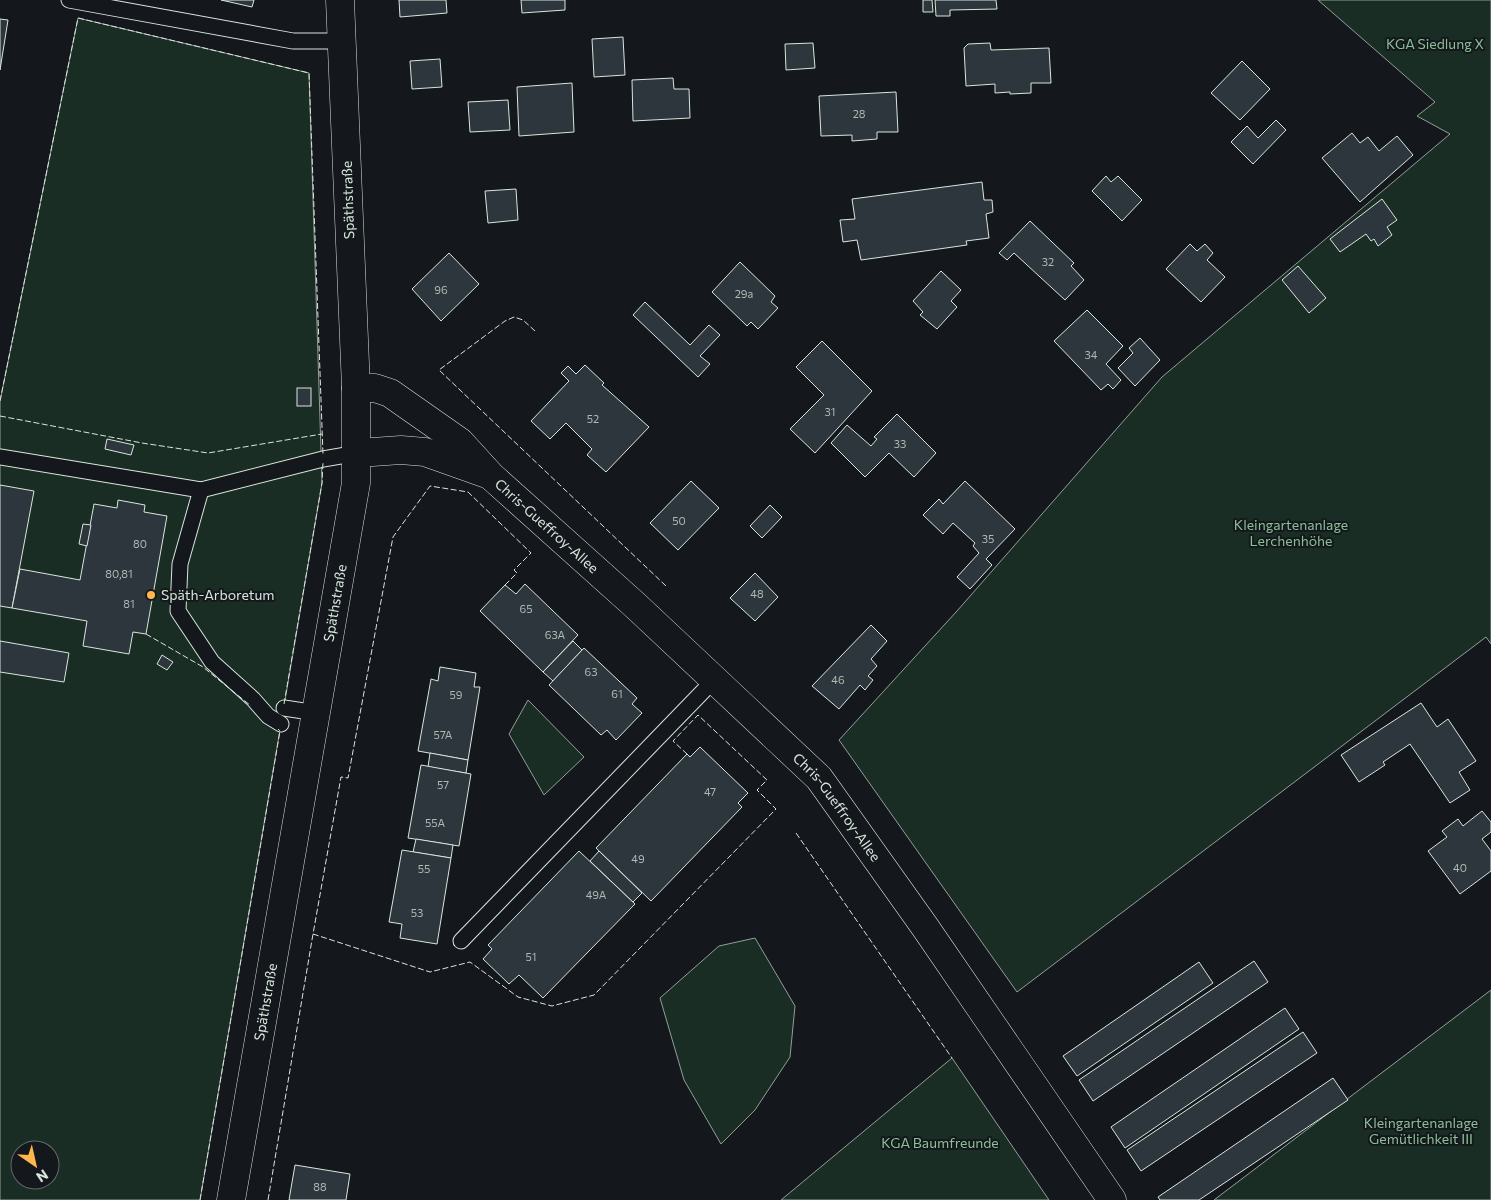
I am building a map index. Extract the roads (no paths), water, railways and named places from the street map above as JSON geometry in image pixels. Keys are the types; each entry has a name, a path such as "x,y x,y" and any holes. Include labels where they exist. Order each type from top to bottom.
{"street":[{"name":"Späthstraße","path":"232,1200 356,484 358,453 356,388 340,0"},
{"name":"Chris-Gueffroy-Allee","path":"356,388 375,388 390,393 460,442 491,476 819,778 925,927 1112,1200"},
{"name":"Chris-Gueffroy-Allee","path":"358,453 401,450 425,452 491,476"}],"lane":[{"path":"69,0 293,41 342,40"},
{"path":"0,457 201,490 323,458 358,453"},
{"path":"201,490 180,564 178,611 212,662 254,699 268,716 281,724"},
{"path":"461,941 714,680"},
{"path":"284,708 317,713"}],"place":[{"name":"Späth-Arboretum","path":"151,595"}],"park label":[{"name":"KGA Siedlung X","path":"1435,44"},
{"name":"Kleingartenanlage Lerchenhöhe","path":"1291,534"},
{"name":"Kleingartenanlage Gemütlichkeit III","path":"1421,1132"},
{"name":"KGA Baumfreunde","path":"940,1143"}]}
